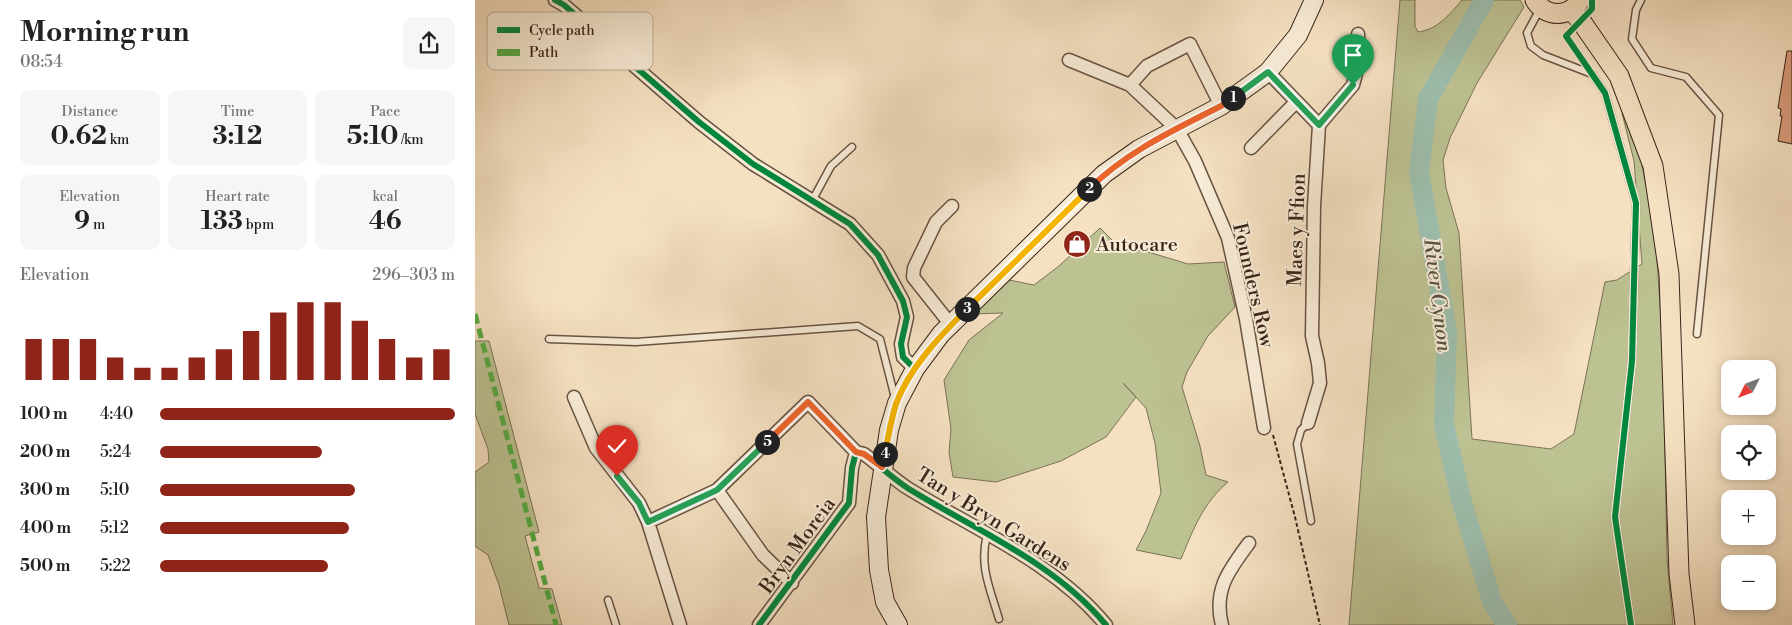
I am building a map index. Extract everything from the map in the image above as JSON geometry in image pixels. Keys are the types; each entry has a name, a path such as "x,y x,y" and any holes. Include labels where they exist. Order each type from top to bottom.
{"main road":[{"path":"898,625 885,602 879,570 876,517 882,467 897,403 915,369 941,334 1104,174 1139,149 1221,106 1268,72 1298,35 1314,0"},
{"path":"1538,4 1555,14 1575,5 1581,21 1619,76 1653,166 1669,274 1679,574 1685,625"}],"street":[{"path":"555,0 564,4 573,12"},
{"path":"1268,72 1319,125 1353,85 1359,62 1358,34"},
{"path":"1069,60 1129,84 1147,66 1190,44 1221,106"},
{"path":"640,70 699,122 745,158 851,224 878,255 903,301 907,317 901,344 903,357 915,369"},
{"name":"Founders Row","path":"1129,84 1177,129 1195,161 1227,238 1246,319 1264,428"},
{"path":"1251,148 1296,102"},
{"name":"Maes y Ffion","path":"1308,423 1320,383 1319,363 1312,336 1314,206 1319,125"},
{"path":"951,325 913,278 914,268 936,222 952,206"},
{"path":"574,397 596,448 639,503 648,522 679,625"},
{"path":"648,522 717,490 808,402 856,452 864,454 882,467"},
{"name":"Bryn Moreia","path":"759,625 792,583 849,503 852,468 856,452"},
{"name":"Tan y Bryn Gardens","path":"882,467 906,487 987,534 1061,581 1106,625"},
{"path":"717,490 763,555 792,583"},
{"path":"1222,625 1218,607 1220,590 1234,563 1249,543"}],"lane":[{"path":"1641,0 1636,10 1632,39 1651,68 1686,77 1719,115 1697,334"},
{"path":"1538,4 1527,33 1531,46 1543,55 1593,74 1605,93 1636,203 1632,361 1615,517 1631,625"},
{"path":"812,201 831,166 852,147"},
{"path":"549,339 636,342 858,326 880,339 897,403"},
{"path":"1308,423 1301,430 1297,444 1311,521"},
{"path":"987,534 983,552 985,568 999,619"},
{"path":"608,600 615,625"}],"path":[{"path":"1264,428 1272,432 1295,517 1320,625"}],"green space":[{"path":"1400,0 1415,0 1415,26 1418,32 1437,25 1462,0 1520,0 1524,7 1477,83 1450,138 1443,160 1446,188 1459,233 1472,439 1551,449 1574,434 1605,282 1617,280 1642,264 1634,161 1622,113 1640,155 1655,233 1663,347 1667,559 1673,625 1349,625"},
{"path":"1100,228 1121,249 1145,251 1188,264 1224,262 1235,307 1208,336 1187,372 1182,387 1200,446 1206,475 1228,482 1205,508 1181,559 1136,550 1146,531 1161,493 1155,443 1146,408 1136,397 1106,437 1061,461 996,482 953,477 949,452 951,429 944,380 969,340 1003,313 972,314 1009,280 1034,285 1059,266"},
{"path":"475,341 489,341 539,532 525,536 539,588 552,589 562,625 509,625 499,585 488,555 475,546 475,472 489,462 488,449 475,414"}],"building":[{"path":"1787,51 1792,51 1792,144 1778,141 1782,116 1780,116 1781,109 1778,108"}],"waterway":[{"name":"River Cynon","path":"1484,0 1428,99 1419,172 1447,333 1444,424 1461,499 1492,602 1507,625"}],"marked path":[{"path":"475,314 556,625"}],"cycle path":[{"path":"555,0 572,12"},
{"path":"1592,0 1592,9 1566,36 1605,93 1636,203 1632,361 1615,517 1631,625"},
{"path":"639,70 699,122 753,164 850,224 878,255 903,301 907,317 901,344 903,357 915,369"},
{"path":"759,625 849,503 852,468 856,452 864,454 909,489 1014,549 1039,566 1086,603 1106,625"}],"place":[{"name":"Autocare","path":"1077,244"}],"route":[{"path":"617,476 639,503 648,522 717,490 808,402 856,452 864,454 882,467 889,430 897,403 915,369 941,334 1104,174 1139,149 1221,106 1268,72 1319,125 1353,85"}]}
